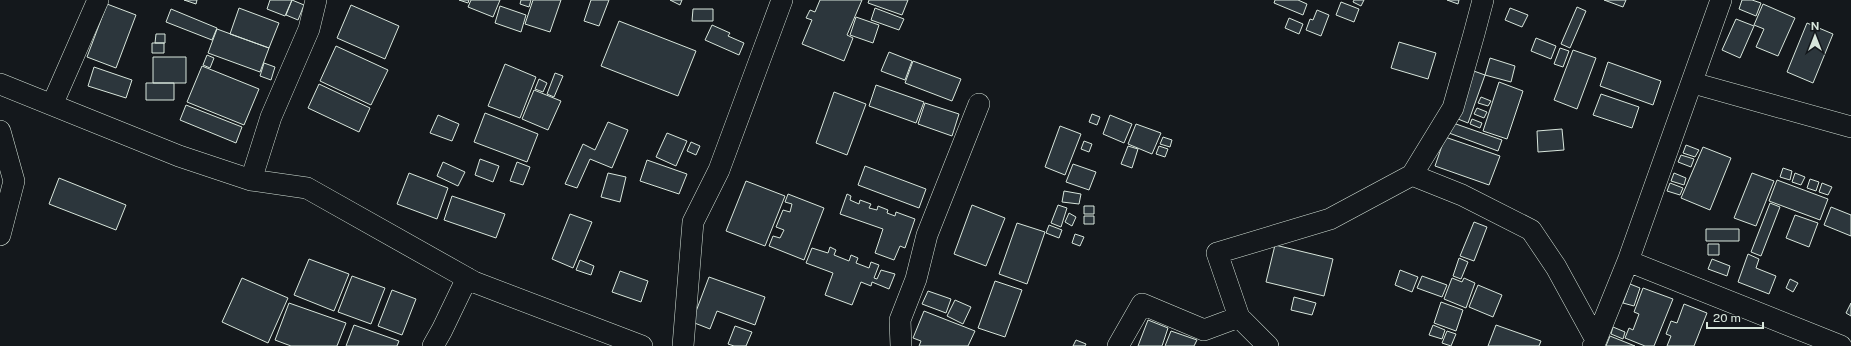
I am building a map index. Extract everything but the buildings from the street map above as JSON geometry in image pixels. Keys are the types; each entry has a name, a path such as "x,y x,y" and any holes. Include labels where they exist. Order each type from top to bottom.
{"street":[{"path":"52,105 98,0"},
{"path":"250,180 271,117 310,29 316,0"},
{"path":"683,346 693,222 719,170 782,0"},
{"path":"1268,346 1239,316 1217,253 1330,219 1412,175 1453,108 1482,0"},
{"path":"1595,343 1628,261 1693,83 1721,0"},
{"path":"1693,83 1851,127"},
{"path":"0,84 179,156 250,180 307,188 467,278 642,346"},
{"path":"901,346 900,320 916,279 927,235 979,104"},
{"path":"0,131 14,181 0,235"},
{"path":"1412,175 1462,195 1531,230 1556,267 1595,343"},
{"path":"1628,261 1841,346"},
{"path":"432,346 442,330 467,278"},
{"path":"1118,346 1142,304 1204,330 1239,316"}]}
